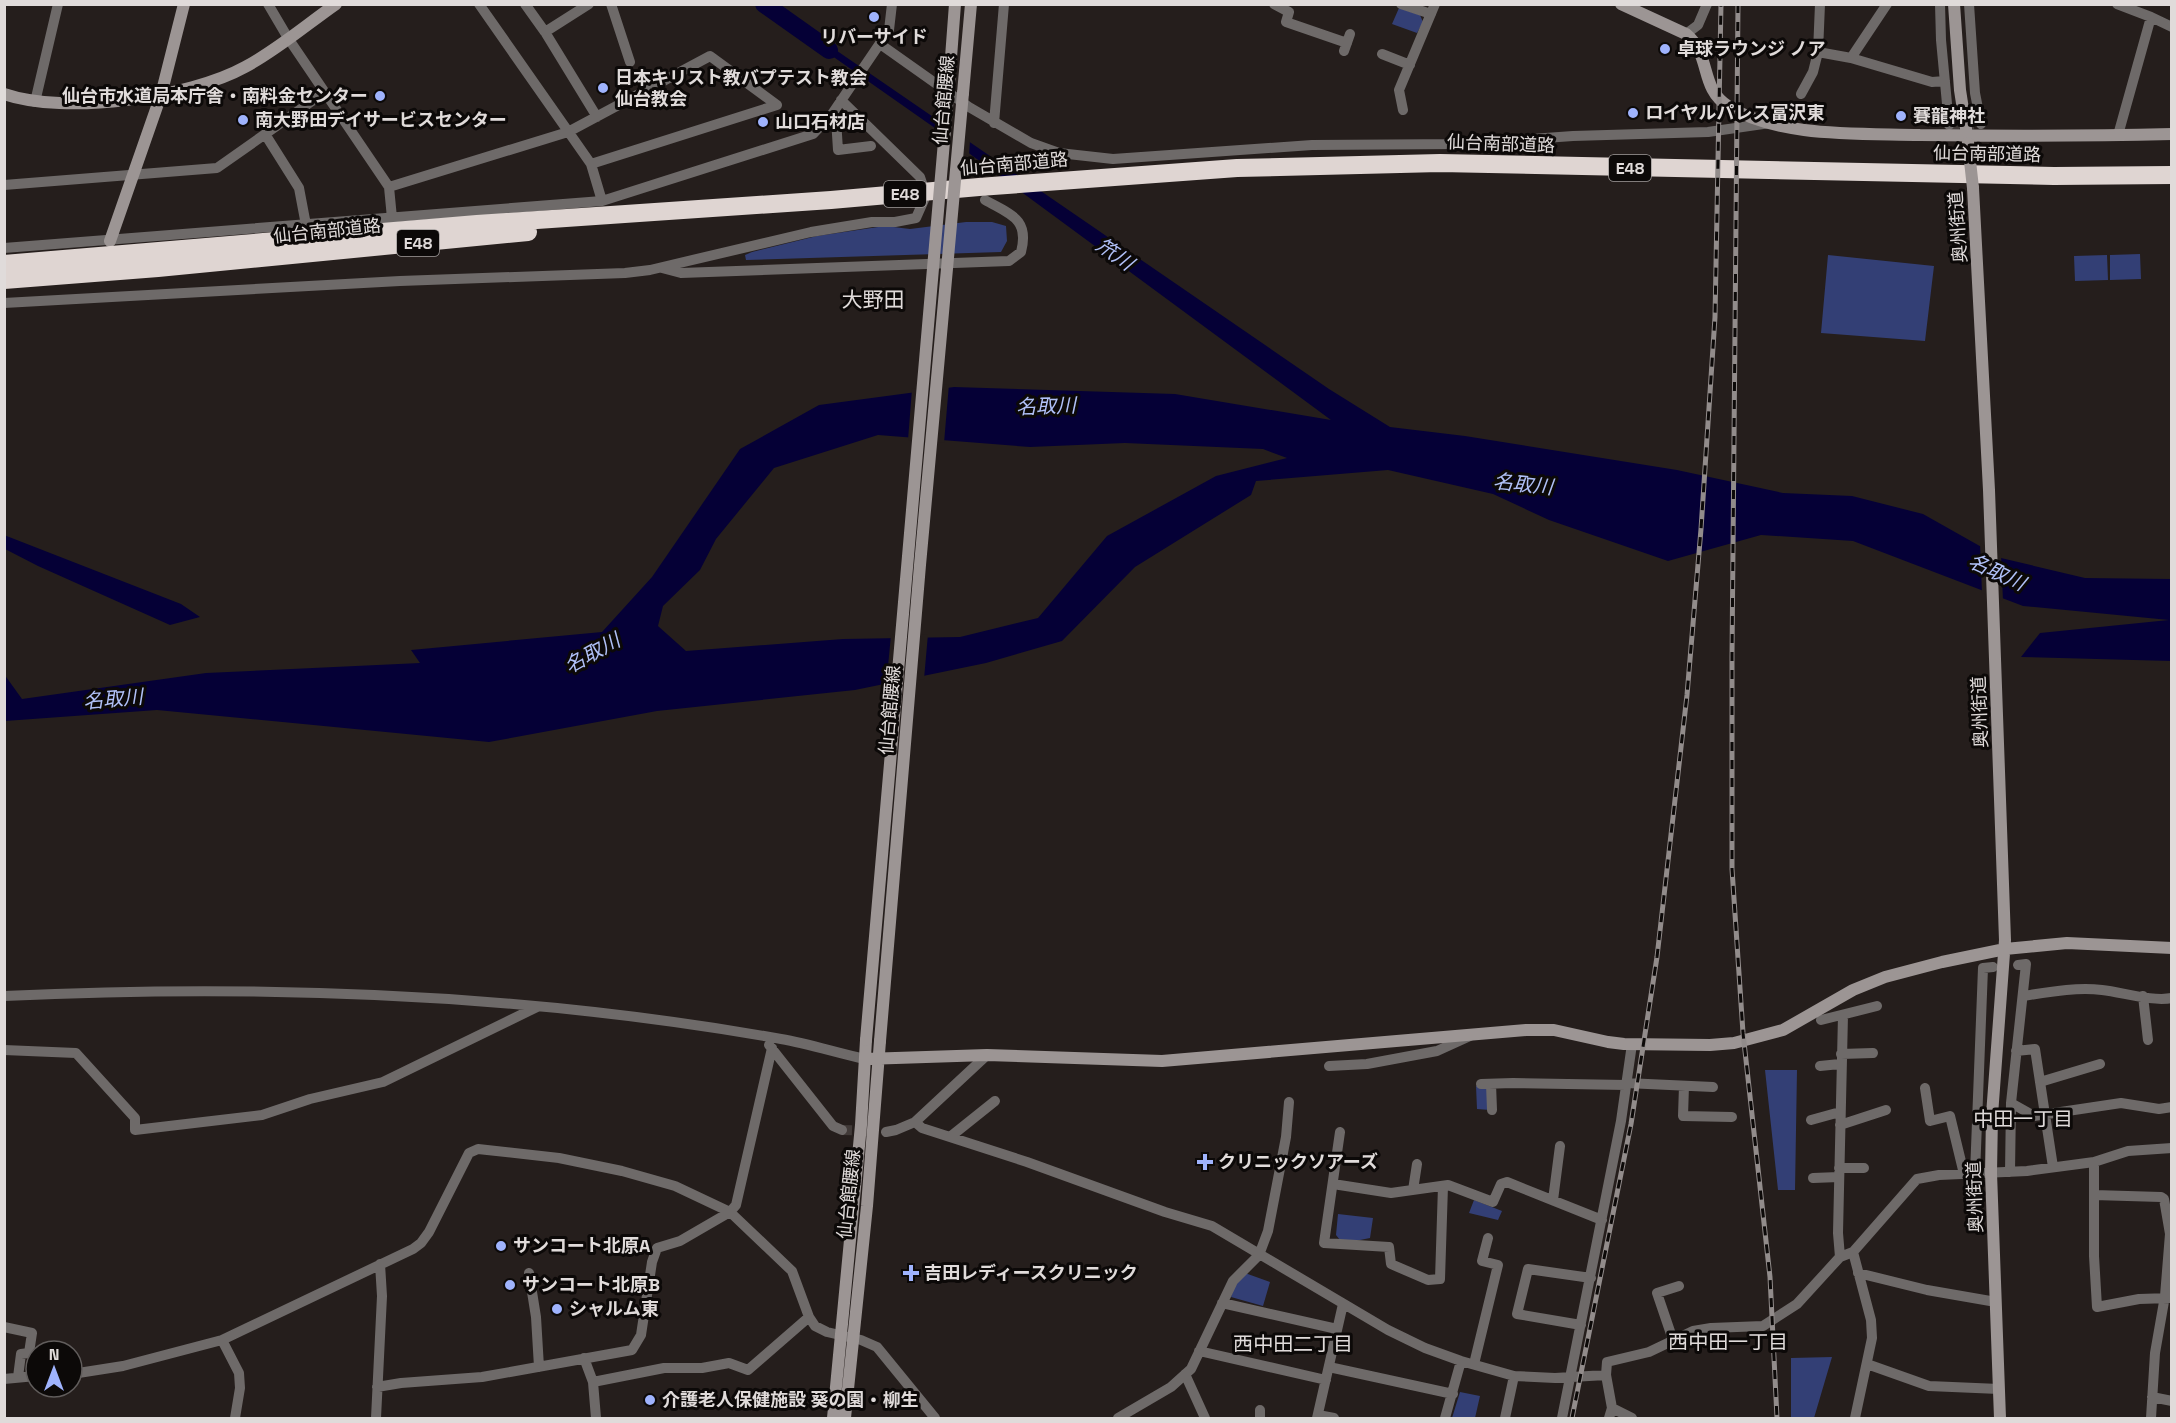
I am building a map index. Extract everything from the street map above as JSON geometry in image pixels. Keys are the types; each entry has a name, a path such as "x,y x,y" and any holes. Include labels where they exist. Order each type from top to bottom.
{"highway":[{"name":"仙台南部道路","path":"4,264 477,224 831,200 981,194 1088,179 1237,168 1440,163 2042,176 2172,175"},
{"name":"仙台南部道路","path":"4,280 170,267 788,207 831,200"}],"main road":[{"path":"110,241 161,95 184,4"},
{"path":"4,94 35,102 56,104 161,95 198,86 246,67 336,4"},
{"name":"仙台館腰線","path":"833,1419 867,1206 872,1059 866,1040 955,4"},
{"name":"仙台館腰線","path":"872,1059 880,1041 971,4"},
{"path":"1621,4 1686,34 1694,41 1701,53 1707,79 1721,101 1751,117 1771,123 1822,132 1967,140 2172,134"},
{"name":"奥州街道","path":"1954,4 1960,90 1976,218 1990,514 2005,945 1991,1173 2000,1419"},
{"path":"872,1059 987,1055 1162,1061 1526,1030 1554,1030 1608,1042 1632,1044 1710,1045 1759,1038 1783,1030 1853,990 1884,977 2005,945 2067,943 2172,948"},
{"name":"仙台館腰線","path":"845,1419 847,1336"}],"street":[{"path":"35,102 58,4"},
{"path":"268,4 288,38 389,187 392,218"},
{"path":"479,4 591,164 602,201"},
{"path":"525,4 545,32 597,117"},
{"path":"611,4 630,62"},
{"path":"4,248 602,201 806,137 819,129 832,114 889,30 892,4"},
{"path":"994,123 1004,4"},
{"path":"1274,4 1289,12 1286,22 1347,43"},
{"path":"1401,4 1433,9 1400,90 1403,110"},
{"path":"1686,34 1698,25 1707,4"},
{"path":"1802,94 1813,72 1818,52 1820,4"},
{"path":"1851,58 1887,4"},
{"path":"1940,4 1949,124"},
{"path":"1970,4 1975,93 1981,124"},
{"path":"2117,4 2172,27"},
{"path":"545,32 588,5"},
{"path":"2118,135 2151,17"},
{"path":"878,46 994,123 1031,143 1059,153 1113,159 1312,146 1461,144 1573,136 1707,132 1771,123"},
{"path":"1818,52 1851,58 1932,82 1944,81"},
{"path":"1382,54 1410,65"},
{"path":"389,187 568,132 710,56 777,105 591,164"},
{"path":"4,185 217,168 325,92"},
{"path":"843,97 920,177 922,183"},
{"path":"832,114 836,119 838,150 871,146"},
{"path":"265,134 299,188 306,225"},
{"path":"659,267 681,273 1009,261 1021,252 1024,240 1023,226 1013,216 981,194"},
{"path":"4,303 400,281 625,273 811,232 872,222 909,220 916,218 924,200"},
{"path":"2010,1172 2012,1103 2026,964 2018,965"},
{"path":"1970,1174 1983,968 1993,967"},
{"path":"2023,996 2062,990 2099,989 2172,998"},
{"path":"4,996 252,990 351,993 539,1006 760,1036 872,1059"},
{"path":"2143,996 2148,1040"},
{"path":"4,1050 76,1053 135,1118 135,1130 262,1114 310,1099 383,1082 539,1006"},
{"path":"1821,1020 1877,1006"},
{"path":"1840,1257 1839,1173 1843,1015"},
{"path":"1329,1066 1367,1064 1437,1051 1473,1035"},
{"path":"760,1036 833,1126 842,1130"},
{"path":"1563,1419 1602,1220 1632,1044"},
{"path":"377,1387 482,1377 632,1350 641,1335 652,1262 657,1248 680,1240 730,1212 736,1205 772,1048"},
{"path":"2016,1051 2035,1049 2053,1167"},
{"path":"1820,1066 1873,1053"},
{"path":"886,1132 915,1122 987,1055"},
{"path":"2040,1082 2100,1064"},
{"path":"1492,1110 1486,1084 1626,1084 1713,1087"},
{"path":"1684,1086 1683,1116 1732,1117"},
{"path":"1926,1088 1930,1121 1950,1116 1970,1174"},
{"path":"950,1137 995,1101"},
{"path":"1118,1419 1171,1387 1191,1369 1233,1281 1259,1255 1268,1231 1286,1137 1289,1102"},
{"path":"2012,1103 2034,1116 2121,1103 2159,1110 2172,1107"},
{"path":"1840,1125 1886,1110"},
{"path":"1811,1120 1840,1112"},
{"path":"915,1122 922,1128 1204,1223 1397,1335 1425,1348 1514,1376 1606,1375"},
{"path":"1340,1132 1324,1243 1389,1247 1391,1264 1428,1280 1440,1279 1443,1186"},
{"path":"1553,1200 1560,1146"},
{"path":"1632,1419 1610,1413 1607,1362 1650,1352 1693,1331 1763,1326 1797,1304 1840,1257 1852,1252 1917,1179 1939,1175 2010,1172 2053,1167 2094,1162 2128,1151 2172,1148"},
{"path":"84,1372 123,1365 222,1340 421,1243 469,1153 478,1149 558,1158 622,1171 675,1186 730,1212 792,1271 808,1317 815,1326 827,1332 868,1342 877,1347 935,1419"},
{"path":"2094,1162 2094,1256 2097,1307 2139,1299 2168,1297"},
{"path":"1413,1190 1417,1164"},
{"path":"1813,1178 1864,1168"},
{"path":"1333,1184 1391,1193 1448,1185 1493,1202 1501,1184 1507,1182 1602,1220"},
{"path":"2094,1195 2168,1198 2170,1234 2168,1297 2155,1353 2151,1419"},
{"path":"1474,1365 1498,1265 1482,1262 1488,1238"},
{"path":"1852,1252 1871,1320 1872,1338 1855,1419"},
{"path":"376,1419 382,1296 380,1264"},
{"path":"1581,1325 1516,1314 1528,1269 1591,1278"},
{"path":"529,1273 536,1317 539,1367"},
{"path":"1858,1273 1928,1290 1996,1302"},
{"path":"1673,1340 1657,1293 1679,1286"},
{"path":"1221,1303 1337,1329"},
{"path":"1334,1419 1318,1417 1343,1304"},
{"path":"593,1382 664,1368 702,1368 729,1363 748,1370 808,1317"},
{"path":"4,1327 32,1333 29,1353 21,1354 18,1377"},
{"path":"222,1340 239,1373 240,1388 235,1419"},
{"path":"1199,1351 1326,1380"},
{"path":"584,1358 593,1382 596,1419"},
{"path":"1445,1419 1461,1361"},
{"path":"1867,1364 1929,1386 1999,1389"},
{"path":"1329,1367 1453,1394"},
{"path":"1185,1374 1205,1419"},
{"path":"1505,1419 1514,1376"},
{"path":"4,1379 24,1377"},
{"path":"2152,1396 2172,1401"}],"shaded area":[{"path":"1399,8 1420,15 1423,22 1417,33 1392,24"},
{"path":"966,222 992,222 1006,226 1007,241 1001,252 746,260 745,255 817,236 885,226 910,229"},
{"path":"2140,254 2141,279 2110,280 2110,255"},
{"path":"1828,255 1934,266 1925,341 1821,333"},
{"path":"2107,255 2108,280 2075,281 2074,256"},
{"path":"1765,1070 1797,1070 1795,1190 1778,1190"},
{"path":"1476,1086 1484,1086 1489,1091 1490,1110 1477,1109"},
{"path":"1474,1200 1502,1211 1498,1220 1469,1213"},
{"path":"1338,1214 1373,1218 1370,1238 1340,1240 1336,1235"},
{"path":"1245,1273 1270,1282 1263,1306 1231,1297 1236,1282"},
{"path":"1832,1357 1814,1418 1791,1418 1791,1358"},
{"path":"1460,1392 1480,1396 1475,1418 1452,1418"}],"water":[{"name":"名取川","path":"811,33 1329,389 1390,427 1465,436 1677,470 1783,493 1852,496 1923,514 2001,558 2085,578 2172,579 2171,661 2021,657 2040,633 2169,620 2023,606 1853,541 1761,535 1668,561 1549,520 1493,494 1388,470 1256,481 1251,495 1135,567 1062,641 986,663 855,690 657,711 489,742 157,710 5,721 4,674 22,699 206,673 420,663 411,650 602,632 652,577 740,449 819,405 954,387 1175,394 1331,420 932,126 808,39","holes":["878,435 1030,447 1125,443 1263,449 1287,458 1216,476 1107,536 1038,618 960,637 843,639 686,651 658,626 663,606 700,570 716,539 774,468"]},
{"path":"4,535 181,604 200,617 170,625 5,549"}],"pier":[{"path":"936,117 970,140 969,157 934,132"},
{"path":"949,384 944,443 908,440 912,389"},
{"path":"1980,543 2001,554 2003,601 1982,593"},
{"path":"928,634 924,679 886,687 891,635"}],"waterway":[{"name":"笊川","path":"764,4 829,50"}],"tunnel":[{"path":"1949,125 1981,124"},
{"path":"842,1130 869,1131"}],"railway":[{"path":"1572,1418 1631,1124 1657,957 1687,695 1715,317 1721,4"},
{"path":"1738,4 1732,869 1743,1033 1770,1277 1777,1418"}],"place":[{"name":"リバーサイド","path":"874,17"},
{"name":"卓球ラウンジ ノア","path":"1665,49"},
{"name":"日本キリスト教バプテスト教会 仙台教会","path":"603,88"},
{"name":"仙台市水道局本庁舎・南料金センター","path":"380,96"},
{"name":"ロイヤルパレス富沢東","path":"1633,113"},
{"name":"賽龍神社","path":"1901,116"},
{"name":"南大野田デイサービスセンター","path":"243,120"},
{"name":"山口石材店","path":"763,122"},
{"name":"クリニックソアーズ","path":"1205,1162"},
{"name":"サンコート北原A","path":"501,1246"},
{"name":"吉田レディースクリニック","path":"911,1273"},
{"name":"サンコート北原B","path":"510,1285"},
{"name":"シャルム東","path":"557,1309"},
{"name":"介護老人保健施設 葵の園・柳生","path":"650,1400"}],"district":[{"name":"大野田","path":"873,300"},
{"name":"中田一丁目","path":"2023,1119"},
{"name":"西中田一丁目","path":"1728,1342"},
{"name":"西中田二丁目","path":"1293,1344"}]}
